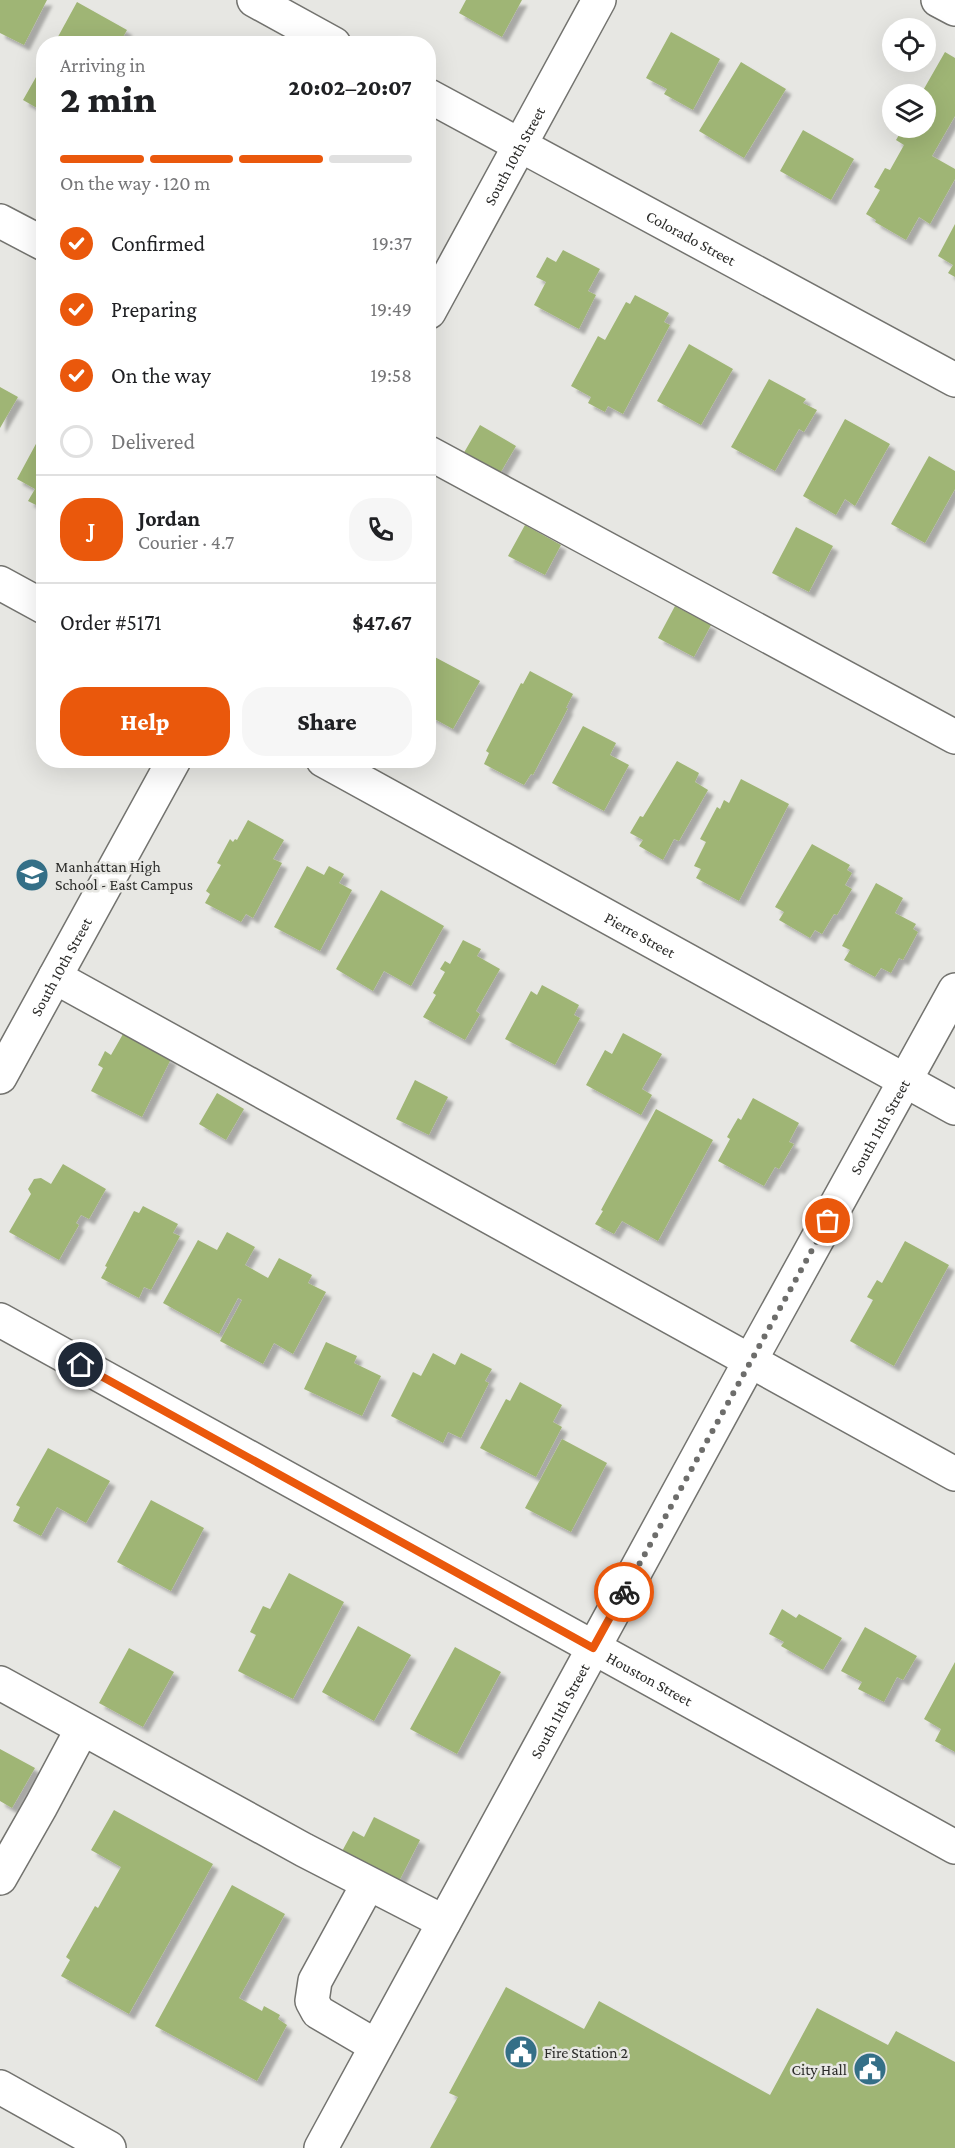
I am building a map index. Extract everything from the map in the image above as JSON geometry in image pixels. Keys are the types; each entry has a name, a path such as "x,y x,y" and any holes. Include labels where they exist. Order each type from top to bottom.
{"street":[{"path":"254,0 319,36"},
{"name":"South 10th Street","path":"436,299 599,0"},
{"path":"938,0 955,9"},
{"name":"Colorado Street","path":"436,100 955,380"},
{"path":"0,221 36,240"},
{"path":"436,457 955,737"},
{"path":"0,583 36,603"},
{"name":"South 10th Street","path":"0,1077 170,768"},
{"name":"Pierre Street","path":"338,768 955,1108"},
{"path":"55,977 955,1474"},
{"name":"South 11th Street","path":"321,2148 955,990"},
{"name":"Houston Street","path":"0,1320 955,1847"},
{"path":"0,1683 368,1884 444,1922"},
{"path":"0,1878 82,1729"},
{"path":"368,1884 315,1982 312,2001 318,2013 376,2046"},
{"path":"0,2087 109,2148"}],"building":[{"path":"0,0 47,0 24,45 0,33"},
{"path":"466,0 522,0 502,37 459,13"},
{"path":"77,2 127,30 124,36 58,36"},
{"path":"671,32 720,59 693,110 664,94 667,89 646,78"},
{"path":"945,52 955,58 955,116 932,156 955,169 955,179 930,224 919,217 906,240 875,222 876,220 866,214 880,190 874,187 885,168 890,170 904,145 896,140 897,138 936,138 936,84 927,84 934,72 936,72"},
{"path":"741,62 786,89 744,158 699,131"},
{"path":"36,77 36,107 23,100"},
{"path":"803,130 854,159 831,200 780,171"},
{"path":"955,224 955,277 948,273 953,265 938,256"},
{"path":"563,250 600,269 588,291 596,295 579,329 534,305 546,282 536,277 547,257 556,262"},
{"path":"635,295 669,313 664,322 670,325 623,414 608,406 605,412 588,403 591,397 571,386 598,336 605,340 626,302 630,304"},
{"path":"689,344 733,369 701,425 657,401"},
{"path":"769,379 806,399 803,403 817,410 804,432 799,429 775,471 731,447"},
{"path":"0,387 18,397 0,428"},
{"path":"845,419 890,444 855,506 845,499 836,515 803,496"},
{"path":"480,425 516,446 498,477 462,456"},
{"path":"36,444 36,505 28,501 35,489 17,479"},
{"path":"929,456 955,471 955,489 925,543 891,524"},
{"path":"525,525 561,545 545,575 508,556"},
{"path":"796,527 833,546 809,592 772,573"},
{"path":"675,606 711,625 694,657 658,638"},
{"path":"436,658 480,681 453,729 436,720"},
{"path":"530,671 573,694 533,775 531,774 524,785 484,764 489,753 486,751 521,683 523,684"},
{"path":"583,726 616,743 610,755 629,765 604,811 552,783"},
{"path":"677,761 699,773 695,782 708,790 679,841 674,839 663,860 639,846 643,840 630,833 640,816 643,817"},
{"path":"741,779 789,804 739,901 696,878 701,869 694,866 706,842 700,839 717,807 720,809 724,800 729,803"},
{"path":"248,820 284,840 273,859 282,863 253,918 246,914 241,922 205,903 210,894 206,891 221,865 217,863 230,839 233,842 237,840"},
{"path":"812,844 850,865 847,870 852,873 845,885 852,889 837,915 834,914 822,934 815,930 810,938 779,920 784,912 775,907"},
{"path":"307,866 324,875 329,866 344,874 339,883 352,890 320,951 274,927"},
{"path":"876,883 903,898 895,913 916,924 913,929 918,932 903,960 899,958 891,973 881,968 875,977 844,960 850,950 842,946"},
{"path":"381,890 444,926 411,986 384,971 373,991 336,969"},
{"path":"463,940 481,949 477,956 500,969 476,1011 480,1014 465,1040 423,1017 436,995 433,993 445,972 440,969 445,961 450,964"},
{"path":"542,985 579,1005 574,1015 580,1018 555,1065 505,1039 531,991 537,995"},
{"path":"623,1033 662,1054 642,1089 652,1095 641,1115 586,1085 605,1050 612,1054"},
{"path":"123,1034 171,1059 142,1117 91,1091 103,1068 98,1065 105,1051 111,1055"},
{"path":"415,1080 448,1097 429,1135 396,1119"},
{"path":"217,1093 244,1109 226,1140 199,1124"},
{"path":"753,1098 799,1123 789,1142 794,1144 779,1169 775,1167 764,1186 718,1161 730,1139 727,1137 738,1118 741,1120"},
{"path":"656,1109 713,1140 658,1241 622,1221 614,1234 595,1224"},
{"path":"63,1164 106,1189 89,1219 81,1215 76,1223 79,1225 59,1260 9,1232 31,1194 28,1189 34,1179 41,1178 51,1184"},
{"path":"143,1206 178,1224 173,1233 180,1236 151,1290 144,1287 139,1298 101,1278 134,1211 139,1213"},
{"path":"227,1232 255,1247 245,1265 268,1278 279,1258 312,1275 308,1283 326,1292 293,1354 274,1343 263,1364 220,1341 242,1300 238,1298 219,1334 163,1303 198,1240 217,1250"},
{"path":"905,1241 949,1265 894,1366 850,1341 873,1300 867,1297 877,1280 882,1283"},
{"path":"326,1342 357,1356 354,1363 381,1376 362,1416 304,1389"},
{"path":"433,1353 455,1365 461,1353 492,1369 485,1381 489,1383 461,1438 448,1432 443,1443 391,1416 413,1372 421,1376"},
{"path":"520,1382 562,1405 553,1422 562,1427 536,1477 480,1448 506,1399 510,1401"},
{"path":"562,1439 607,1463 571,1532 525,1508"},
{"path":"48,1448 110,1481 86,1523 57,1507 41,1536 13,1521 20,1507 16,1505"},
{"path":"151,1500 204,1528 171,1591 117,1562"},
{"path":"289,1573 344,1602 293,1699 238,1671 256,1635 250,1632 263,1606 270,1609"},
{"path":"782,1609 796,1618 799,1614 842,1638 823,1670 781,1646 784,1642 769,1634"},
{"path":"358,1626 411,1655 374,1721 322,1692"},
{"path":"865,1627 917,1656 903,1680 897,1677 884,1702 858,1689 862,1682 841,1671"},
{"path":"455,1647 501,1672 457,1754 410,1729"},
{"path":"129,1648 174,1672 143,1727 99,1703"},
{"path":"955,1662 955,1752 935,1741 941,1729 924,1719"},
{"path":"0,1749 35,1768 12,1808 0,1801"},
{"path":"114,1810 213,1864 129,2014 61,1976 70,1960 66,1957 95,1906 98,1908 121,1867 91,1850"},
{"path":"374,1817 420,1840 396,1887 340,1855 353,1831 364,1837"},
{"path":"232,1885 285,1914 239,1998 262,2011 264,2006 280,2015 278,2019 287,2025 257,2081 155,2026"},
{"name":"City Hall","path":"506,1987 584,2029 599,2001 770,2095 817,2008 888,2045 896,2031 955,2062 955,2148 430,2148 458,2097 449,2093"}],"way so far":[{"path":"624,1592 828,1221"}],"place":[{"name":"Manhattan High School - East Campus","path":"32,875"},
{"name":"Fire Station 2","path":"521,2052"},
{"name":"City Hall","path":"870,2069"}],"route":[{"path":"81,1365 593,1648 624,1592"}]}
